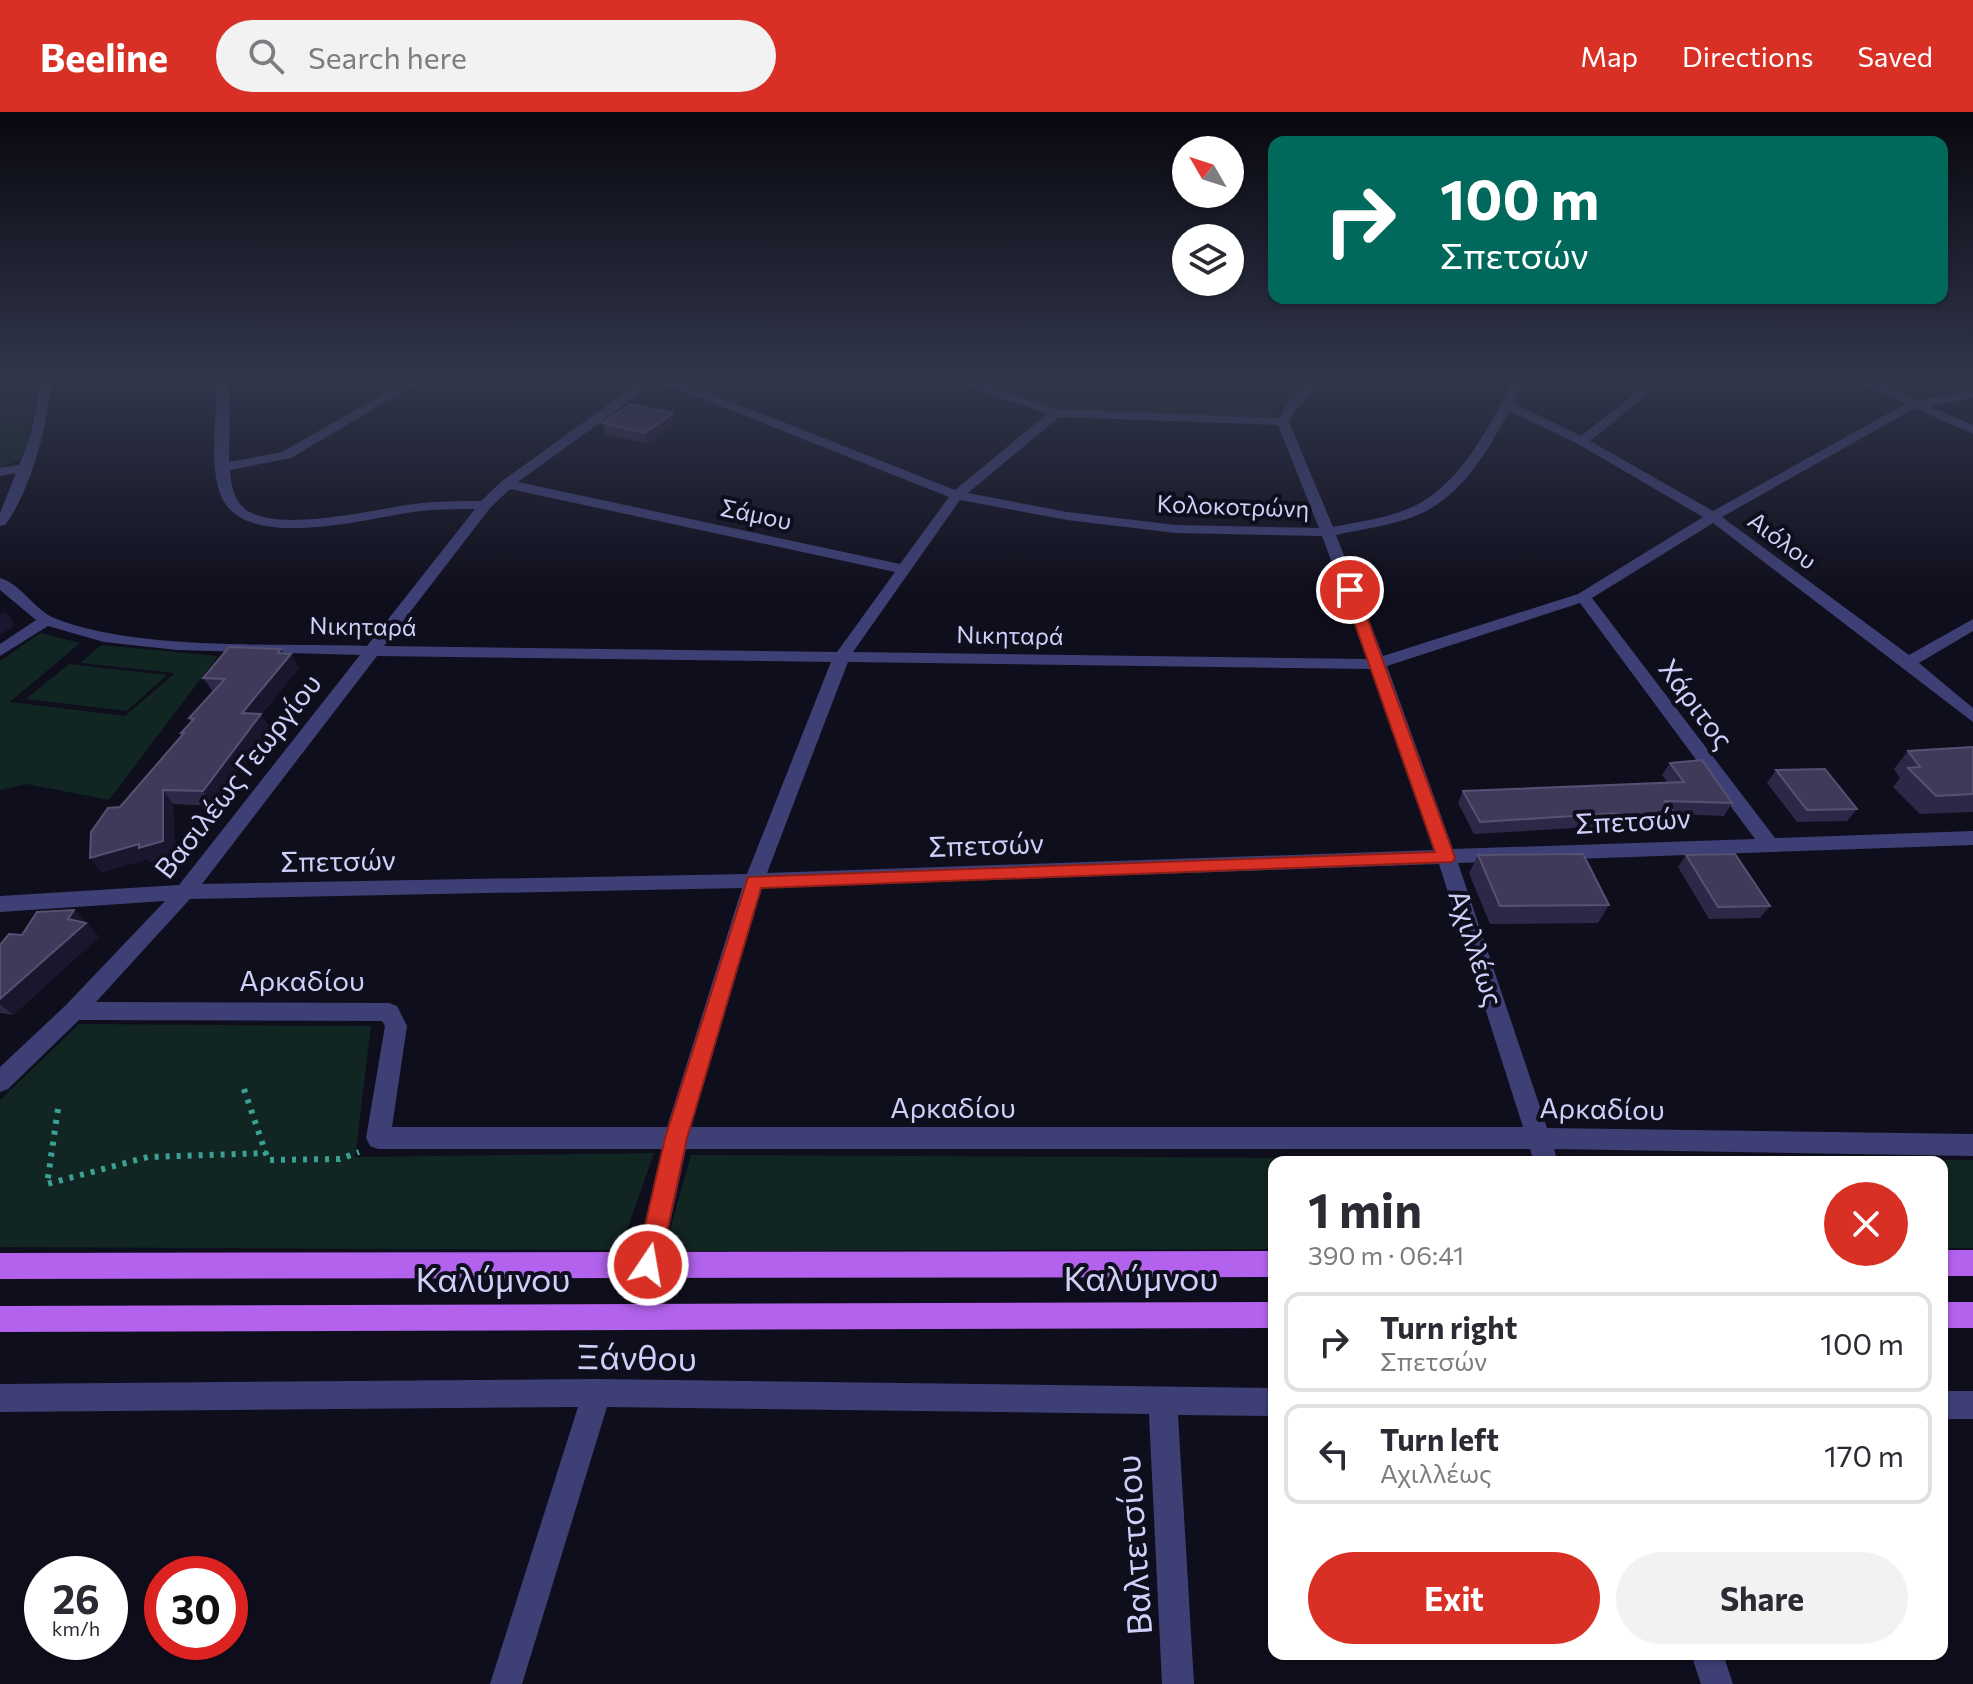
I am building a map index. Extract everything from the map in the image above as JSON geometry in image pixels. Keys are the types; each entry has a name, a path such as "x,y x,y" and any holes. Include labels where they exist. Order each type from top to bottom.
{"main road":[{"path":"1948,1263 1973,1263"},
{"name":"Καλύμνου","path":"0,1266 1268,1264"},
{"name":"Καλύμνου","path":"0,1319 1268,1315"},
{"path":"1948,1315 1973,1315"}],"street":[{"path":"0,522 13,507 33,449"},
{"path":"224,449 229,499 240,512 266,521 346,520 411,508 485,505"},
{"path":"224,467 286,455 296,449"},
{"name":"Βασιλέως Γεωργίου","path":"0,1082 74,1011 185,892 485,505 507,484 555,449"},
{"name":"Κολοκοτρώνη","path":"842,449 957,495 1067,516 1176,529 1330,532 1412,513 1455,483 1481,449"},
{"path":"648,1265 676,1138 754,881 841,658 957,495 1012,449"},
{"name":"Αχιλλέως","path":"1295,449 1330,532 1446,858 1544,1156"},
{"name":"Αιόλου","path":"1596,449 1713,517 1908,662 1973,717"},
{"name":"Νικηταρά","path":"0,582 46,620 104,637 177,645 371,651 1376,664 1583,597 1713,517 1833,449"},
{"path":"0,472 24,468"},
{"name":"Σάμου","path":"507,484 902,569"},
{"name":"Χάριτος","path":"1583,597 1768,843"},
{"path":"0,651 46,620"},
{"path":"1908,662 1973,624"},
{"name":"Σπετσών","path":"0,904 185,892 754,881 1973,838"},
{"name":"Αρκαδίου","path":"74,1011 389,1012 396,1026 378,1138 1538,1138 1973,1145"},
{"path":"506,1684 597,1393"},
{"name":"Ξάνθου","path":"0,1398 597,1393 1268,1402"},
{"name":"Βαλτετσίου","path":"1163,1401 1178,1684"},
{"path":"1948,1405 1973,1405"},
{"path":"1709,1660 1717,1684"}],"path":[{"path":"244,1089 268,1160 340,1159 397,1138"},
{"path":"58,1109 47,1184 148,1157 266,1153"}],"green space":[{"path":"0,449 26,449 25,457 0,468"},
{"path":"40,633 80,643 10,702 125,716 175,673 80,663 101,645 218,656 109,800 27,784 0,790 0,661"},
{"path":"69,664 167,675 127,711 26,699"},
{"path":"79,1024 371,1026 355,1157 654,1153 620,1250 0,1247 0,1100"},
{"path":"691,1155 1268,1158 1268,1249 664,1251"},
{"path":"1948,1160 1973,1160 1973,1248 1948,1248"}],"building":[{"path":"229,647 281,649 278,653 291,654 242,713 261,714 203,791 163,790 163,841 139,848 139,844 90,858 91,832 108,808 120,807 184,733 181,733 194,719 189,718 225,679 203,678"},
{"path":"1973,747 1973,794 1936,796 1908,768 1920,767 1908,751"},
{"path":"1702,760 1732,803 1665,801 1675,814 1621,818 1618,813 1480,822 1463,791 1684,782 1670,763"},
{"path":"1825,769 1857,809 1807,810 1776,770"},
{"path":"1583,854 1609,905 1500,906 1478,855"},
{"path":"1735,854 1770,906 1718,907 1686,855"},
{"path":"74,910 68,919 86,923 0,999 0,945 9,934 22,935 37,912"}],"route":[{"path":"648,1265 676,1138 754,881 1446,858 1350,590"}]}
